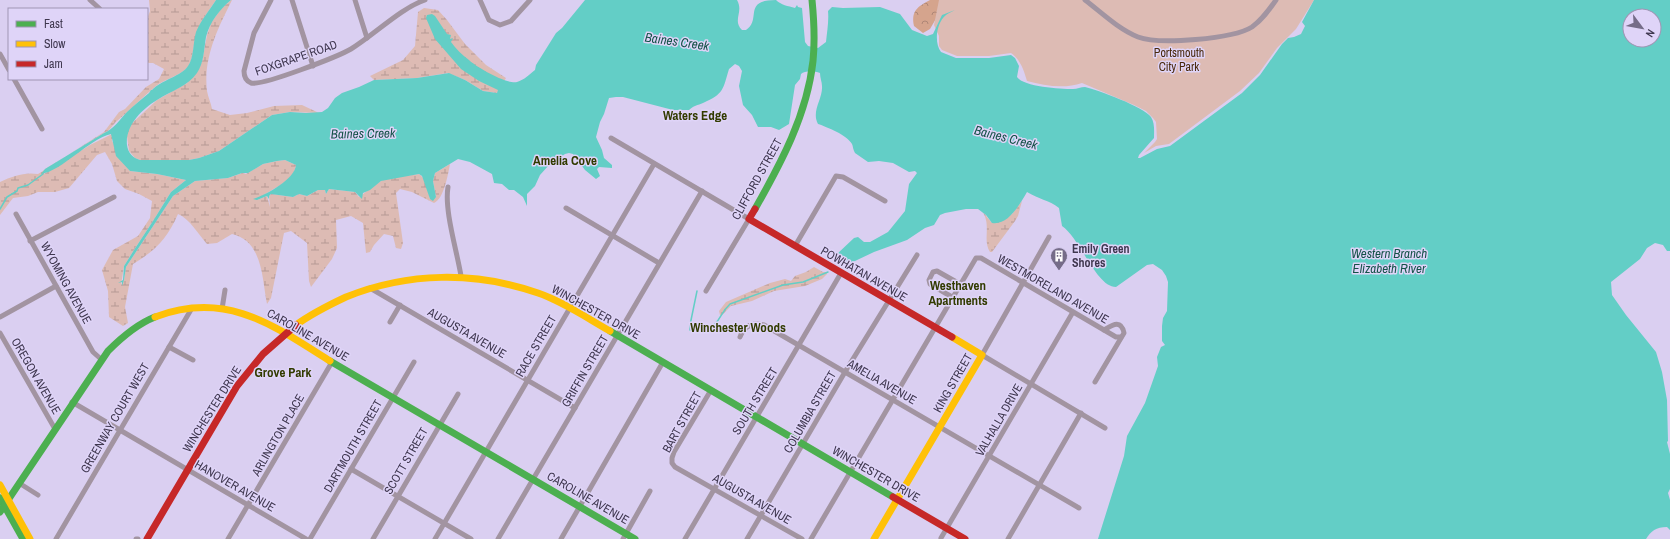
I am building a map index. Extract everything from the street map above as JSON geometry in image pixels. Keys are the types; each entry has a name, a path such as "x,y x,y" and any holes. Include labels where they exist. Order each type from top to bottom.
{"street":[{"path":"90,0 99,8"},
{"name":"FOXGRAPE ROAD","path":"271,0 254,33 244,72 244,78 250,83 257,83 313,66 340,55 367,38 417,1 425,0"},
{"path":"292,0 313,66"},
{"path":"355,0 367,38"},
{"path":"480,0 488,20 500,25 511,21 530,0"},
{"name":"CLIFFORD STREET","path":"706,291 777,171 788,149 803,109 811,76 814,38 812,0"},
{"path":"1085,0 1131,34 1160,41 1217,37 1236,34 1257,23 1276,0"},
{"path":"0,54 8,68"},
{"path":"15,80 42,129"},
{"name":"POWHATAN AVENUE","path":"611,138 1106,428"},
{"name":"RACE STREET","path":"435,539 654,164"},
{"path":"795,246 836,176 843,177 885,201"},
{"path":"448,186 448,212 461,276"},
{"name":"GRIFFIN STREET","path":"498,539 702,192"},
{"path":"30,241 114,196"},
{"path":"566,208 660,263"},
{"name":"WYOMING AVENUE","path":"16,214 93,352 102,360"},
{"name":"KING STREET","path":"874,539 1049,237"},
{"name":"COLUMBIA STREET","path":"747,539 845,372 917,255"},
{"name":"WESTMORELAND AVENUE","path":"960,284 976,258 981,258 1116,337 1121,337"},
{"path":"810,539 960,284 937,271 933,272 929,280 930,284 952,297"},
{"name":"SOUTH STREET","path":"685,539 841,273"},
{"name":"WINCHESTER DRIVE","path":"147,539 239,383 262,355 285,333 325,307 370,287 412,278 461,276 483,278 525,288 557,301 664,362 965,539"},
{"path":"0,317 56,286"},
{"name":"AUGUSTA AVENUE","path":"370,287 575,408"},
{"path":"222,309 224,290"},
{"path":"390,322 400,305"},
{"name":"CAROLINE AVENUE","path":"4,506 72,402 102,360 118,341 138,326 166,313 192,308 222,309 235,311 258,319 285,333 332,362 580,506 625,536 636,539"},
{"name":"GREENWAY COURT WEST","path":"56,539 192,308"},
{"name":"VALHALLA DRIVE","path":"941,538 1073,312"},
{"name":"AMELIA AVENUE","path":"740,337 742,331 748,326 759,324 799,345 1078,508"},
{"path":"1094,382 1123,336 1123,330 1117,324 1104,330"},
{"name":"OREGON AVENUE","path":"0,333 55,429"},
{"path":"169,347 193,360"},
{"name":"ARLINGTON PLACE","path":"228,539 332,362"},
{"name":"DARTMOUTH STREET","path":"310,539 414,362"},
{"path":"561,539 664,362"},
{"name":"BART STREET","path":"672,463 674,452 711,390"},
{"name":"SCOTT STREET","path":"372,539 458,394"},
{"name":"HANOVER AVENUE","path":"72,402 306,539"},
{"path":"1008,539 1081,413"},
{"name":"AUGUSTA AVENUE","path":"672,463 675,467 802,539"},
{"path":"352,469 471,539"},
{"path":"19,483 38,495"},
{"path":"0,485 4,506 30,539"},
{"path":"625,536 650,491"},
{"path":"0,498 23,539"}],"green space":[{"path":"149,0 216,0 199,28 188,67 181,73 156,86 108,130 66,156 104,132 119,112 125,109 146,87 159,79 164,69 153,63 148,63"},
{"path":"231,0 209,55 206,79 207,91 212,109 230,115 247,113 274,106 302,105 319,113 290,112 272,115 219,151 199,158 189,160 140,160 135,158 129,151 127,136 129,126 157,100 187,83 202,62 211,23 221,9"},
{"path":"930,0 950,0 941,10 930,29 923,33 914,26 913,17 918,7"},
{"name":"Portsmouth City Park","path":"939,0 1314,0 1296,29 1277,48 1259,73 1240,91 1169,144 1156,146 1144,153 1157,139 1156,122 1146,111 1082,83 1069,86 1055,86 1027,81 1020,62 1011,53 989,56 957,56 942,50 939,46 939,36 934,25"},
{"path":"424,8 438,10 465,44 486,65 506,78 497,93 483,91 465,80 448,73 417,78 374,80 370,76 403,60 415,46 418,12"},
{"path":"112,134 112,141 130,171 157,174 186,180 171,192 124,266 121,285 124,280 126,267 173,196 195,181 228,178 242,173 246,174 263,164 285,160 296,165 291,177 257,200 267,196 270,207 269,196 271,194 293,197 299,194 307,196 318,190 325,190 326,194 329,189 355,192 359,197 385,179 419,174 425,182 430,199 436,197 433,181 435,173 450,164 443,192 434,203 412,192 400,189 396,193 403,243 401,249 396,248 393,236 384,234 370,252 366,253 363,223 351,216 336,220 337,248 332,259 311,287 309,281 307,243 291,231 284,233 271,298 267,304 259,262 250,244 242,238 232,234 217,243 207,244 190,223 178,214 170,230 160,243 148,254 133,264 125,307 128,323 123,326 109,317 108,291 102,270 113,250 138,236 150,218 152,201 125,189 117,181 112,164 105,152 97,155 69,188 55,192 38,192 28,196 13,198 0,215 0,182 19,175 38,174 45,170 44,174 90,145"},
{"path":"66,156 45,170 45,169"},
{"path":"1022,201 1015,221 992,252 990,252 987,242 985,216 982,211 992,223 1012,214"},
{"path":"814,267 823,272 827,272 827,274 822,279 805,286 774,291 752,301 731,306 722,315 720,315 719,311 726,302 770,283 785,279 791,281 795,276"}],"water":[{"name":"Western Branch Elizabeth River","path":"216,0 231,0 219,12 210,26 206,37 202,60 197,73 184,85 146,108 140,113 132,125 127,138 127,145 130,153 137,159 189,160 199,158 219,151 272,115 290,112 322,112 328,108 335,98 342,93 374,80 417,78 449,73 465,80 483,91 497,93 498,90 479,81 461,69 435,39 426,18 427,15 432,14 447,34 451,35 450,39 453,38 451,42 464,56 485,71 507,81 517,82 527,77 535,70 536,65 556,33 562,28 585,0 737,0 739,4 738,23 742,30 746,30 753,21 754,11 759,3 776,0 787,6 795,8 797,5 798,7 802,8 805,42 808,46 818,48 826,42 828,11 832,7 880,7 900,14 912,30 927,36 933,34 942,15 955,10 947,14 938,28 937,44 941,52 956,58 989,58 1011,55 1015,58 1019,66 1017,77 1027,83 1060,89 1085,87 1110,95 1140,109 1151,117 1153,122 1154,138 1139,155 1138,158 1140,158 1157,149 1170,146 1242,93 1260,75 1288,38 1301,34 1305,26 1302,22 1314,0 1670,0 1670,251 1667,251 1663,245 1655,243 1647,248 1640,259 1611,282 1612,295 1656,352 1662,372 1667,400 1667,442 1670,454 1670,489 1668,493 1670,500 1670,530 1667,527 1657,529 1646,539 1098,539 1124,456 1127,436 1145,403 1158,366 1157,357 1161,347 1165,345 1162,341 1162,326 1163,318 1167,311 1168,282 1166,276 1162,270 1153,264 1147,265 1116,287 1109,285 1095,271 1069,232 1062,226 1059,208 1027,192 1013,213 1008,218 998,223 992,223 986,215 978,209 966,209 945,213 940,215 934,225 925,228 907,240 874,252 855,261 844,264 837,261 835,258 836,255 854,238 858,237 864,242 870,242 888,232 905,211 909,184 917,173 915,171 909,172 893,163 879,161 868,162 855,153 852,144 846,138 831,129 818,124 816,119 816,110 821,96 822,86 820,73 815,72 807,71 801,74 800,79 795,85 789,124 779,130 771,127 758,127 752,115 743,105 739,86 742,71 739,66 735,64 729,69 724,86 719,94 689,110 673,110 623,97 609,98 596,137 604,158 612,165 612,168 599,167 597,169 600,176 596,179 585,170 573,154 565,154 549,165 540,175 535,186 527,194 527,206 523,197 514,190 509,190 502,184 494,183 492,174 470,162 458,159 435,173 433,181 436,197 433,201 430,199 422,176 419,174 381,181 370,190 363,193 362,199 355,192 329,189 326,194 325,190 318,190 307,196 299,194 293,197 271,194 269,199 267,196 257,200 253,199 279,186 291,176 296,165 285,160 263,164 248,173 242,173 228,178 195,181 173,196 126,267 122,286 122,282 118,283 123,280 124,266 171,192 186,180 157,174 130,171 116,156 111,134 94,142 58,167 41,174 45,169 111,129 151,90 181,73 190,63 196,32"}],"waterway":[{"path":"0,209 7,197 17,191 18,188 28,185 43,174"},
{"path":"697,291 690,325 690,330 693,331 713,325 730,304 783,285 803,282 828,272"}],"traffic: fast":[{"path":"755,209 792,138 805,100 810,81 814,53 812,0"},
{"path":"0,512 108,351 130,331 155,317"},
{"path":"610,331 893,497"},
{"path":"330,361 635,539"},
{"path":"0,498 23,539"}],"traffic: slow":[{"path":"296,325 333,303 369,289 417,279 442,277 490,281 538,293 566,306 610,331"},
{"path":"155,317 181,310 204,307 248,315 289,335 330,361"},
{"path":"874,539 982,355 952,337"},
{"path":"0,485 30,539"}],"traffic: jam":[{"path":"755,209 749,219 952,337"},
{"path":"147,539 237,386 263,354 296,325"},
{"path":"893,497 965,539"}],"place":[{"name":"Emily Green Shores","path":"1059,271"}],"district":[{"name":"Waters Edge","path":"695,115"},
{"name":"Amelia Cove","path":"565,160"},
{"name":"Westhaven Apartments","path":"958,292"},
{"name":"Winchester Woods","path":"738,327"},
{"name":"Grove Park","path":"283,372"}],"water label":[{"name":"Baines Creek","path":"677,41"},
{"name":"Baines Creek","path":"363,133"},
{"name":"Baines Creek","path":"1006,137"}]}
